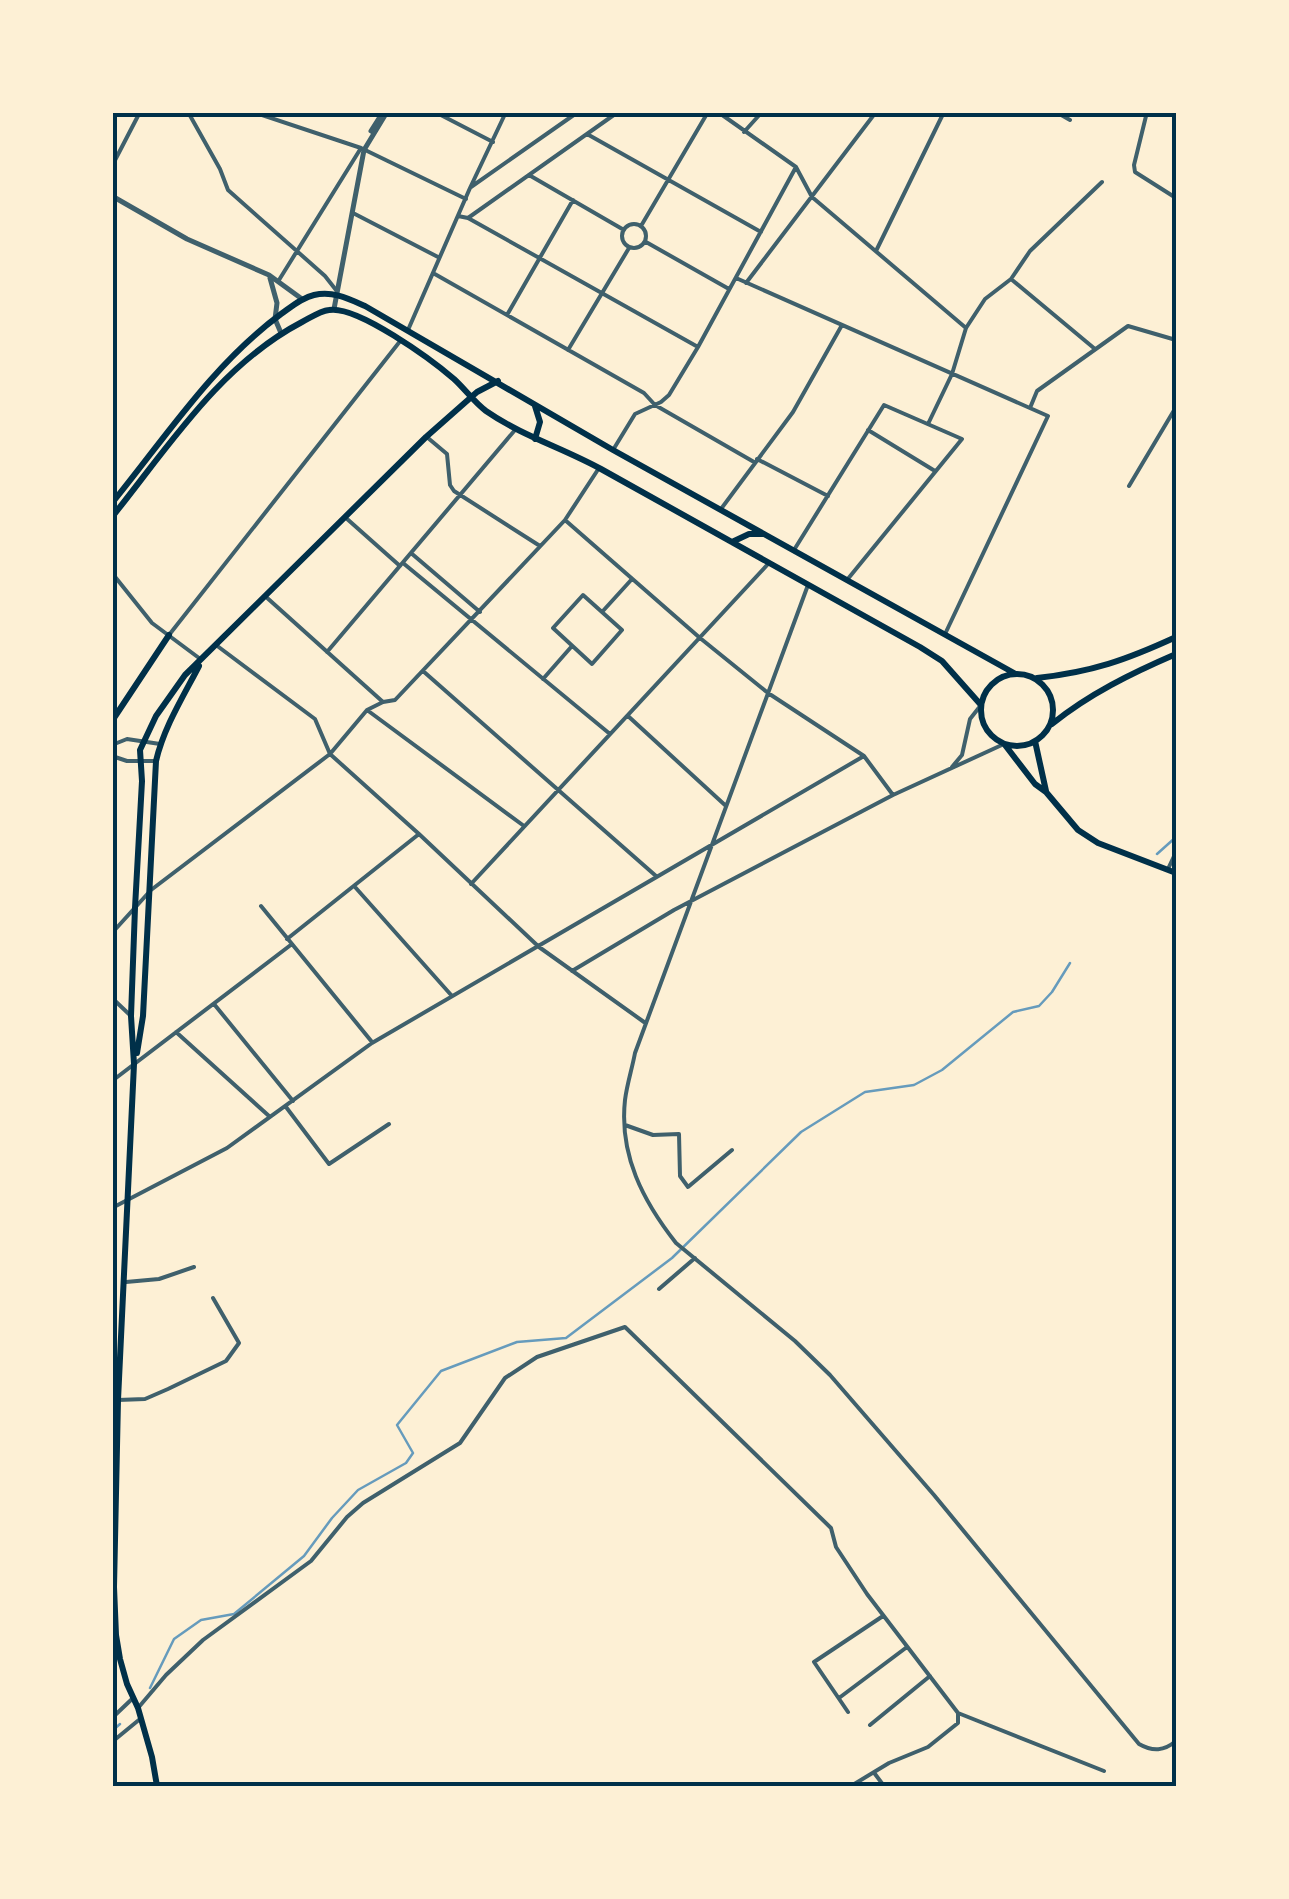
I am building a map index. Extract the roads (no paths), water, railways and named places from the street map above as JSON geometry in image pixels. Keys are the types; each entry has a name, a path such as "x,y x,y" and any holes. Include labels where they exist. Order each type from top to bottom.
{"main road":[{"path":"112,503 244,343 302,299 338,294 1014,673 1036,678 1078,673 1130,658 1176,637"},
{"path":"112,517 217,386 281,333 334,309 358,316 401,340 515,430 600,468 942,661 981,705"},
{"path":"157,1786 138,1708 120,1659 114,1587 118,1400 134,1064 131,1016 142,782 140,750 156,716 185,676 426,437 483,387 498,382"},
{"path":"532,402 540,422 535,438"},
{"path":"732,542 749,534 768,536"},
{"path":"112,721 169,636"},
{"path":"1050,725 1072,707 1118,681 1176,654"},
{"path":"134,1064 144,1016 156,761 160,744 202,660"},
{"path":"1014,673 1002,676 985,693 981,705 986,728 1078,830 1098,844 1172,871"},
{"path":"1004,744 1035,742 1050,725 1054,712 1052,698 1036,678"},
{"path":"1035,742 1046,792"}],"street":[{"path":"112,166 140,112"},
{"path":"188,112 228,190 329,280 338,294"},
{"path":"253,112 362,149 466,200"},
{"path":"278,282 385,112"},
{"path":"435,112 493,142"},
{"path":"408,330 506,112"},
{"path":"470,188 578,112"},
{"path":"468,218 618,112"},
{"path":"641,226 708,112"},
{"path":"718,112 796,168 812,197 966,328"},
{"path":"744,132 762,112"},
{"path":"746,283 876,112"},
{"path":"876,252 944,112"},
{"path":"1056,112 1070,120"},
{"path":"1147,112 1135,172 1176,198"},
{"path":"587,134 761,232"},
{"path":"334,309 362,149"},
{"path":"613,450 635,414 655,406 669,394 796,168"},
{"path":"529,175 624,230"},
{"path":"928,424 952,374 966,328 985,299 1011,279 1030,250 1102,182"},
{"path":"112,196 187,239 269,276 302,299"},
{"path":"508,315 573,200"},
{"path":"353,213 440,258"},
{"path":"458,216 468,218 698,346"},
{"path":"632,224 641,226 646,242 640,248 628,248 622,240 624,230 632,224"},
{"path":"646,242 729,290"},
{"path":"568,350 628,248"},
{"path":"433,273 644,393 655,406 828,496"},
{"path":"269,276 281,333"},
{"path":"736,278 1048,416 945,636"},
{"path":"1011,279 1095,350"},
{"path":"721,509 793,412 842,325"},
{"path":"1030,408 1037,391 1128,326 1176,340"},
{"path":"169,636 401,340"},
{"path":"794,550 884,404 962,440 847,580"},
{"path":"1129,486 1176,407"},
{"path":"327,652 515,430"},
{"path":"868,430 936,472"},
{"path":"426,437 446,454 450,485 461,496 540,546"},
{"path":"112,933 151,890 330,754 366,710 395,700 564,520 600,468"},
{"path":"346,518 610,734"},
{"path":"564,520 768,693 864,756 894,795"},
{"path":"411,554 480,612"},
{"path":"471,884 769,562"},
{"path":"112,573 152,623 202,660"},
{"path":"602,612 632,579"},
{"path":"808,584 634,1053 625,1101 630,1162 641,1191 676,1243 795,1340 830,1375 934,1494 1140,1744 1158,1750 1176,1741"},
{"path":"583,595 622,630 592,664 572,646 552,628 583,595"},
{"path":"265,596 384,702"},
{"path":"216,645 314,719 330,754 538,948 644,1022"},
{"path":"542,679 572,646"},
{"path":"422,672 656,876"},
{"path":"948,772 962,756 970,719 981,705"},
{"path":"366,710 525,826"},
{"path":"628,716 726,806"},
{"path":"112,745 127,739 160,744"},
{"path":"572,971 691,901 894,795 1004,744"},
{"path":"112,756 127,761 156,761"},
{"path":"112,1208 228,1148 372,1043 864,756"},
{"path":"112,1080 214,1003 419,834"},
{"path":"1172,871 1176,852"},
{"path":"355,887 453,997"},
{"path":"261,906 372,1043"},
{"path":"112,998 131,1016"},
{"path":"214,1003 294,1101"},
{"path":"176,1032 270,1118"},
{"path":"286,1106 329,1164 388,1124"},
{"path":"625,1125 653,1135 679,1134 680,1176 688,1186 732,1150"},
{"path":"658,1290 696,1258"},
{"path":"124,1282 159,1279 194,1267"},
{"path":"118,1400 145,1399 226,1361 239,1343 213,1298"},
{"path":"625,1327 628,1319"},
{"path":"138,1708 203,1640 311,1561 347,1517 364,1503 460,1443 505,1378 537,1357 625,1327 831,1528 836,1547 883,1616 958,1713 1104,1771"},
{"path":"848,1712 814,1662 883,1616"},
{"path":"839,1698 907,1647"},
{"path":"870,1725 930,1676"},
{"path":"112,1718 132,1699"},
{"path":"852,1786 889,1762 936,1742 958,1723 958,1713"},
{"path":"112,1742 140,1719"},
{"path":"874,1774 884,1786"},
{"path":"1049,1786 1079,1786"}],"waterway":[{"path":"1157,854 1176,837"},
{"path":"150,1688 174,1639 201,1620 234,1614 304,1556 358,1490 406,1463 413,1453 397,1425 441,1371 517,1342 566,1338 672,1258 801,1132 865,1092 914,1085 942,1070 1013,1012 1039,1006 1070,963"},
{"path":"112,1731 120,1724"}]}
